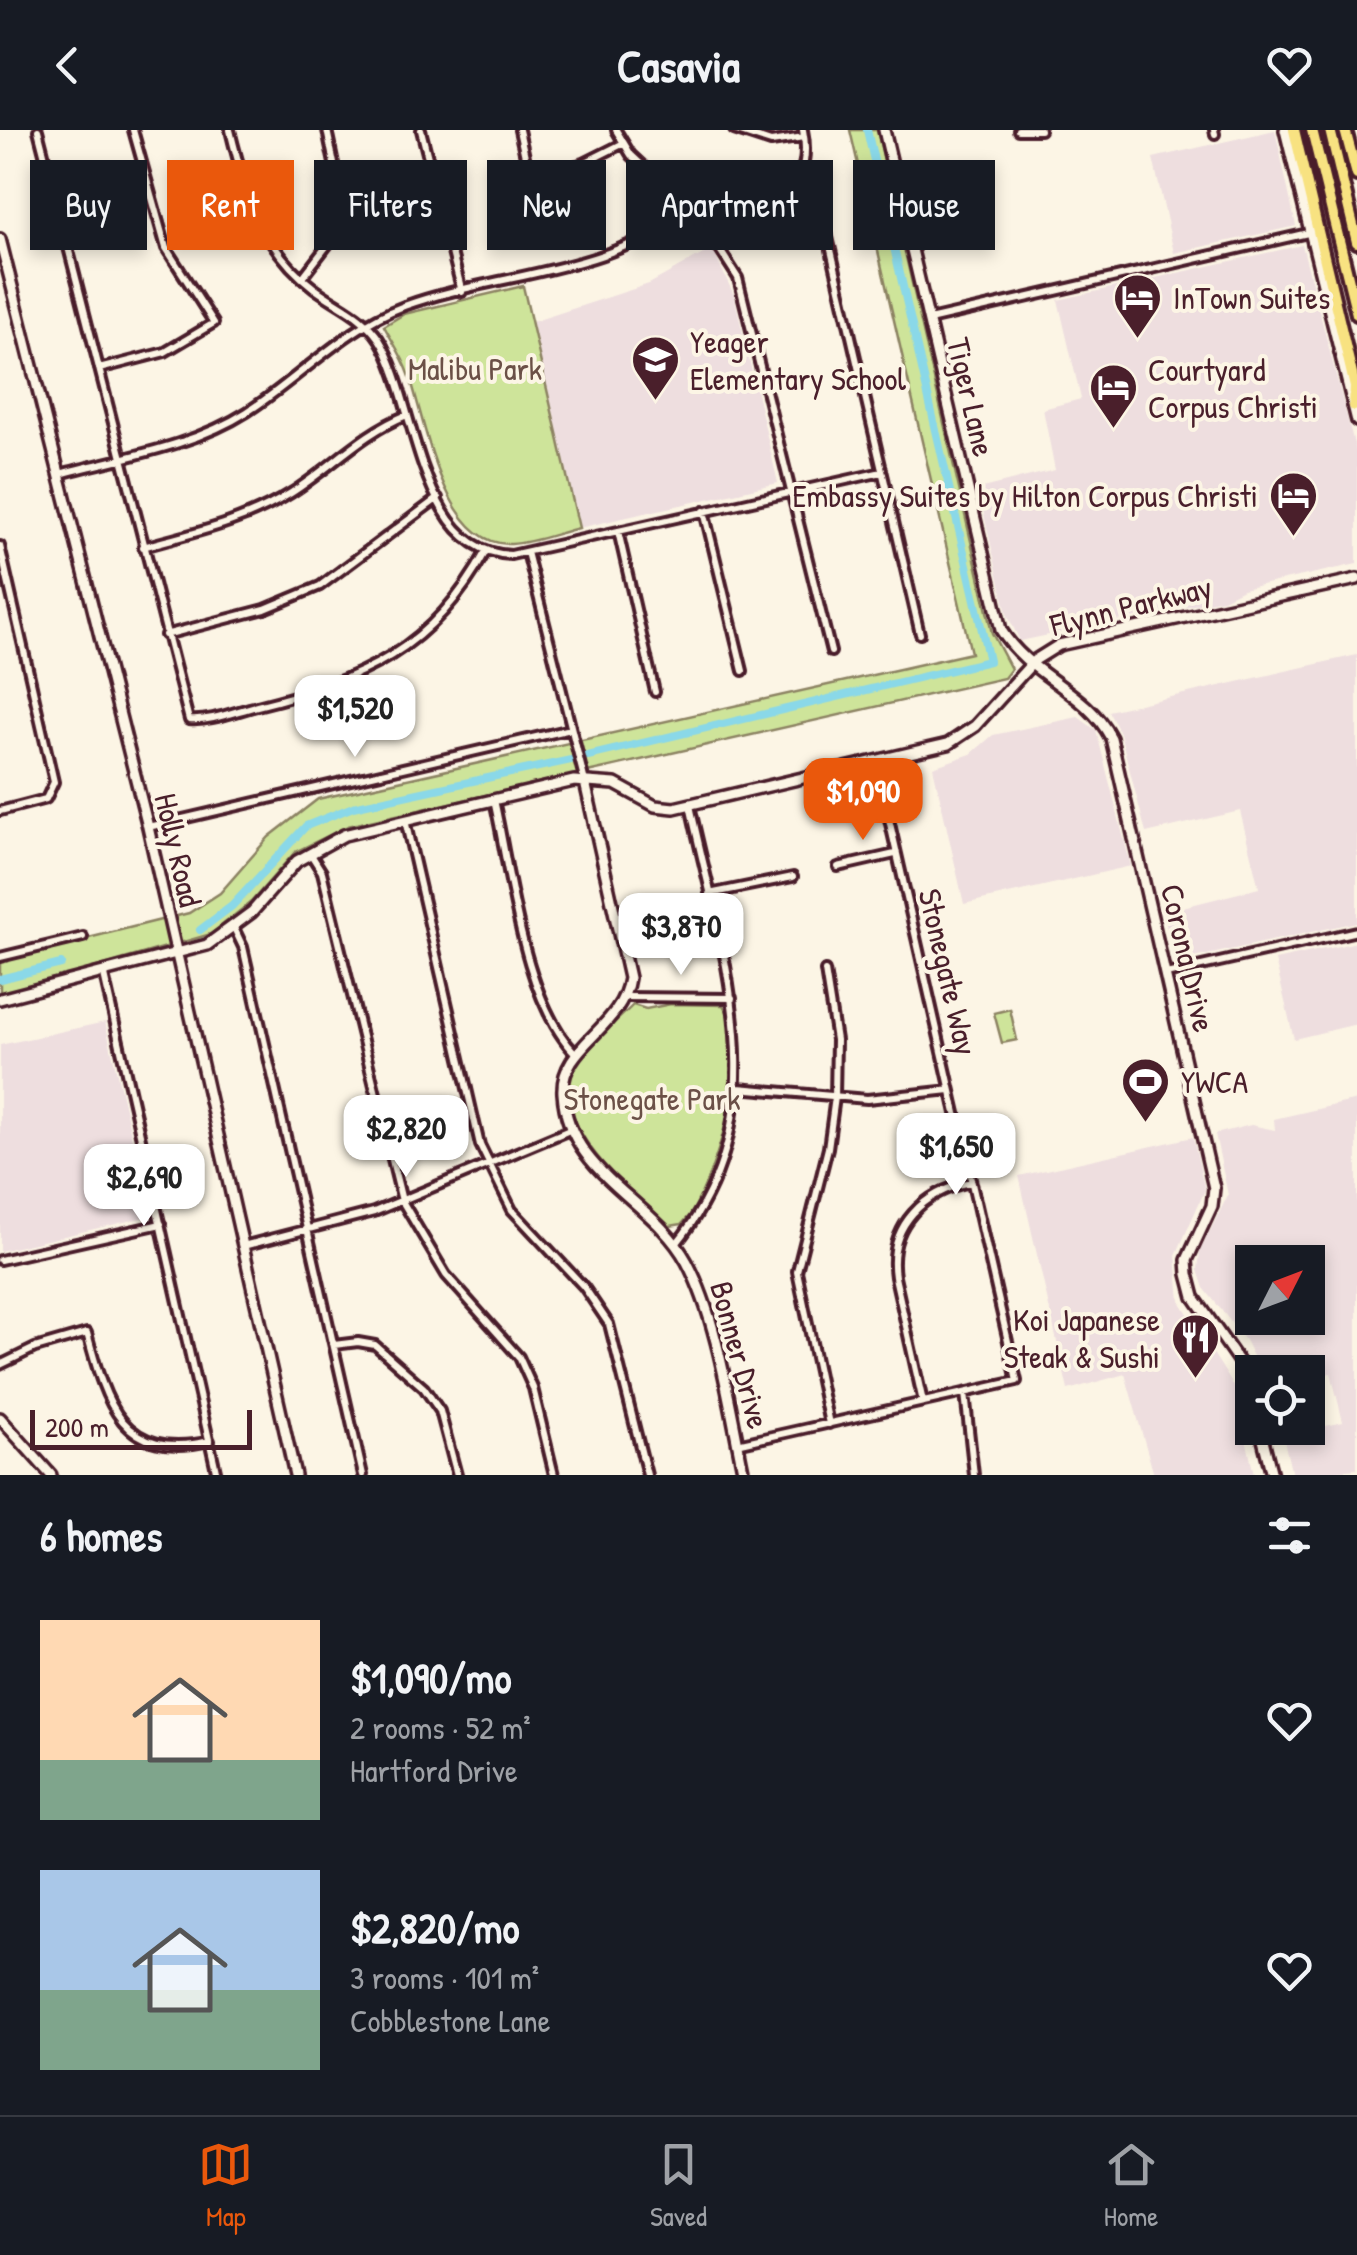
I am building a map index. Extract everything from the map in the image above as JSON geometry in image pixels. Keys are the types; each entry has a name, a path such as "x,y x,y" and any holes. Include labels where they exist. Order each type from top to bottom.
{"highway":[{"path":"1294,130 1354,387 1354,406"},
{"path":"1312,130 1357,314"},
{"path":"1330,130 1357,242"},
{"path":"1346,130 1357,175"}],"street":[{"path":"38,130 189,720 315,691 382,663 448,610 486,551"},
{"path":"99,368 165,352 214,323 166,248 133,130"},
{"path":"230,130 251,207 269,240 302,278 369,325 392,362 420,458 438,498 466,538 486,551 510,555 527,552 882,472"},
{"path":"302,278 346,221 326,130"},
{"path":"421,130 462,292"},
{"path":"519,130 530,179 584,164 622,144"},
{"path":"616,130 622,144 639,160"},
{"path":"734,130 771,142 804,133 804,160"},
{"name":"Tiger Lane","path":"884,130 1001,630 1029,666"},
{"path":"1018,130 1040,130"},
{"path":"1285,130 1357,421"},
{"path":"928,320 1308,233"},
{"name":"Holly Road","path":"0,239 148,827 296,1475"},
{"path":"60,474 218,428 369,325 402,307 600,256 626,242"},
{"path":"722,250 746,301 831,652"},
{"path":"831,250 920,634"},
{"path":"0,290 12,287"},
{"path":"143,546 260,510 312,479 372,430 408,415"},
{"path":"165,635 265,609 320,586 438,498"},
{"path":"704,512 742,672"},
{"path":"618,531 655,692"},
{"path":"0,546 54,782 46,799 0,811"},
{"path":"494,800 538,994 551,1026 576,1054 612,1020 625,997 627,964 527,552"},
{"name":"Flynn Parkway","path":"0,999 177,956 207,945 234,928 309,852 344,835 585,782 615,784 662,808 690,805 948,744 966,735 1029,666 1074,640 1357,579"},
{"name":"Corona Drive","path":"1029,666 1088,706 1111,738 1214,1188 1212,1206 1188,1260 1191,1289 1237,1355"},
{"path":"148,827 571,729"},
{"name":"Stonegate Way","path":"737,1444 1017,1381 876,762"},
{"path":"676,1244 706,1202 726,1154 738,1088 732,998 690,805"},
{"path":"405,820 487,1165 520,1222 584,1287 610,1324 646,1475"},
{"path":"309,852 322,872 402,1201 446,1275 510,1346 527,1373 554,1475"},
{"path":"838,867 895,854"},
{"path":"710,894 792,877"},
{"path":"234,928 244,947 363,1475"},
{"path":"1166,974 1357,931"},
{"path":"0,957 83,936"},
{"path":"825,971 836,1040 835,1096 828,1148 797,1271 828,1424"},
{"path":"104,975 218,1475"},
{"path":"625,997 732,998"},
{"name":"Bonner Drive","path":"576,1054 564,1078 563,1092 573,1129 602,1176 676,1244 700,1291 744,1475"},
{"path":"738,1088 894,1099 950,1090"},
{"path":"243,1246 308,1232 402,1201 573,1129"},
{"path":"923,1402 894,1277 894,1258 905,1225 925,1198 971,1182"},
{"path":"0,1260 161,1224"},
{"path":"0,1365 35,1348 88,1334 106,1398 127,1428 165,1446 210,1441"},
{"path":"334,1345 358,1342 374,1346 424,1388 440,1412 457,1475"},
{"path":"965,1393 974,1475"},
{"path":"0,1418 51,1475"},
{"path":"1264,1445 1272,1475"}],"shaded area":[{"path":"1275,130 1296,226 1174,253 1153,158"},
{"path":"1302,245 1357,455 1357,564 1243,589 1223,599 1020,641 1007,614 978,489 1055,470 1043,409 1081,399 1058,300"},
{"name":"Yeager Elementary School","path":"712,250 734,295 778,483 579,528 532,322 649,284"},
{"path":"1357,655 1357,922 1175,962 1163,912 1259,888 1240,811 1146,833 1120,733 1108,711"},
{"path":"1078,717 1096,730 1131,866 964,904 933,767 971,754 993,735"},
{"path":"1357,942 1357,1024 1294,1039 1275,960"},
{"path":"105,1022 150,1216 0,1251 0,1045"},
{"path":"1357,1100 1357,1469 1292,1475 1285,1445 1325,1445 1325,1426 1343,1422 1331,1373 1325,1374 1325,1355 1252,1355 1241,1335 1325,1335 1325,1245 1235,1245 1235,1327 1204,1288 1198,1270 1200,1251 1228,1195 1215,1134 1251,1125 1275,1130 1274,1119"},
{"path":"1193,1137 1205,1190 1176,1255 1180,1301 1235,1388 1235,1445 1247,1445 1254,1475 1154,1475 1125,1374 1068,1390 1019,1176"}],"green space":[{"path":"850,130 877,130 884,160 857,160"},
{"path":"878,250 904,250 992,633 1011,669 1004,678 348,826 295,852 251,902 211,934 0,995 0,960 189,913 220,893 269,837 318,799 971,653"},
{"name":"Malibu Park","path":"523,286 579,528 511,544 488,539 469,525 454,504 431,449 407,368 384,326 404,314"},
{"name":"Stonegate Park","path":"671,1004 723,1005 732,1025 735,1051 729,1111 711,1170 690,1215 682,1224 670,1226 598,1157 572,1112 569,1090 579,1059 633,1005 646,1009"},
{"path":"1010,1009 1017,1040 1002,1043 994,1013"}],"waterway":[{"path":"588,756 989,661 867,130"},
{"path":"200,930 232,906 306,826 353,807 571,760"},
{"path":"0,979 61,964"}],"place":[{"name":"InTown Suites","path":"1138,340"},
{"name":"Yeager Elementary School","path":"655,402"},
{"name":"Courtyard Corpus Christi","path":"1113,430"},
{"name":"Embassy Suites by Hilton Corpus Christi","path":"1293,538"},
{"name":"YWCA","path":"1146,1124"},
{"name":"Koi Japanese Steak & Sushi","path":"1195,1380"}]}
